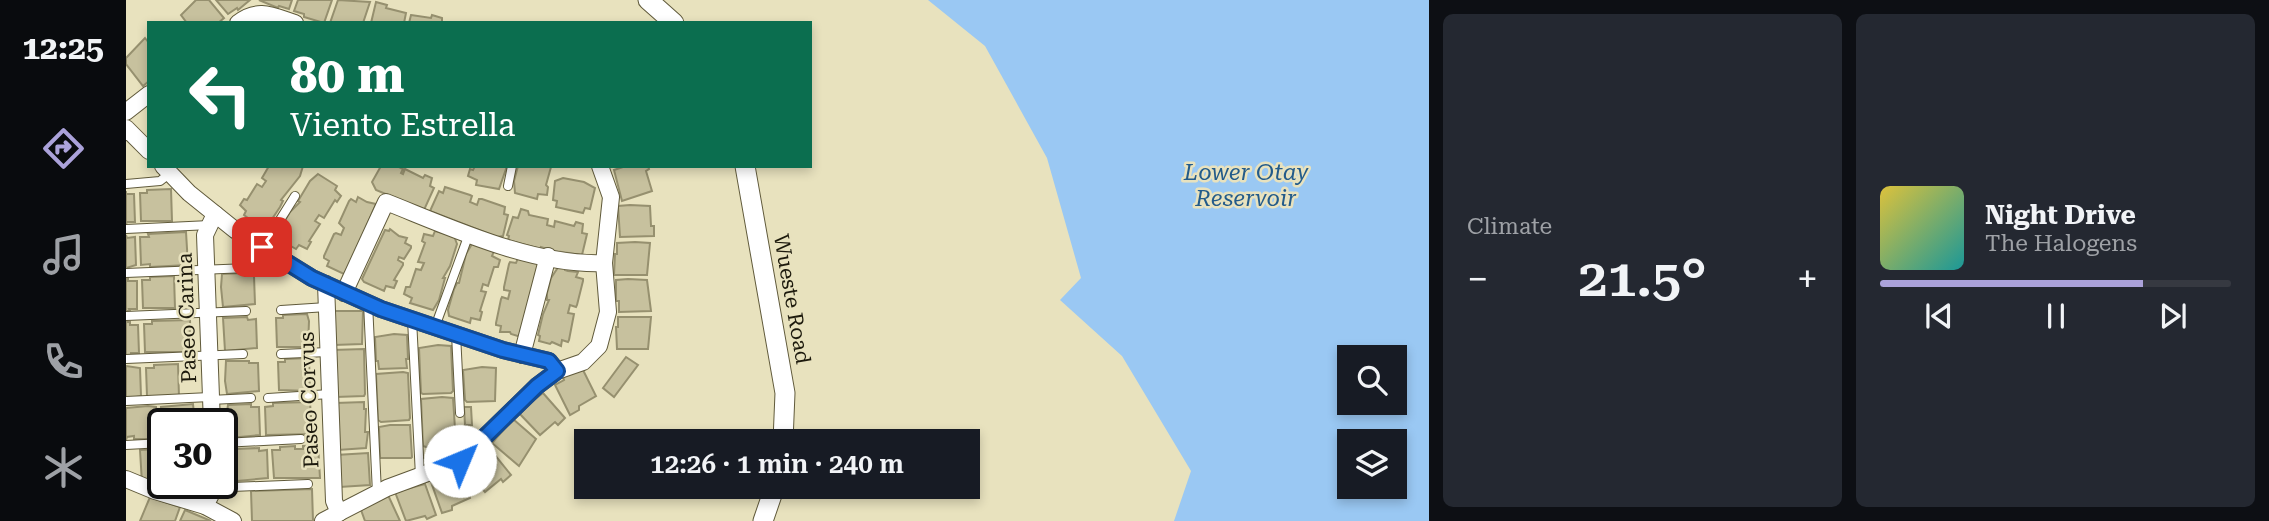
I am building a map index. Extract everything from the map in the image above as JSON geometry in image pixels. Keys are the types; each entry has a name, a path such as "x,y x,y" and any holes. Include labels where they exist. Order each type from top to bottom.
{"street":[{"path":"648,0 672,21"},
{"path":"241,21 253,14 268,14 289,21"},
{"path":"126,112 147,96"},
{"path":"126,128 147,148"},
{"path":"323,521 377,493 460,461 537,386 557,371 583,362 599,346 608,312 604,263 611,197 601,168"},
{"name":"Wueste Road","path":"745,168 785,393 784,429"},
{"path":"166,170 212,219 235,230 312,278 412,320 549,361 557,371"},
{"path":"344,293 386,202 500,246 583,264 604,263"},
{"name":"Paseo Carina","path":"211,408 205,235 212,219"},
{"path":"522,355 548,256"},
{"name":"Paseo Corvus","path":"326,284 334,501 339,513"},
{"path":"126,479 205,506 233,521"},
{"path":"205,506 209,499"},
{"path":"764,521 771,499"}],"lane":[{"path":"508,186 512,168"},
{"path":"126,184 160,181 166,170"},
{"path":"262,247 295,196"},
{"path":"126,229 212,219"},
{"path":"435,327 470,234"},
{"path":"126,273 248,268"},
{"path":"368,303 377,493"},
{"path":"281,310 327,307"},
{"path":"126,316 246,311"},
{"path":"412,320 420,476"},
{"path":"456,334 460,413"},
{"path":"281,354 328,352"},
{"path":"126,359 243,354"},
{"path":"268,398 330,394"},
{"path":"126,401 251,398"},
{"path":"238,442 301,439"},
{"path":"126,445 147,444"},
{"path":"238,487 308,484"}],"water":[{"name":"Lower Otay Reservoir","path":"928,0 1429,0 1429,521 1174,521 1191,471 1122,356 1060,300 1081,278 1047,158 985,46"}],"building":[{"path":"196,0 209,0 224,18 220,21 186,21 181,15"},
{"path":"216,0 250,0 228,14"},
{"path":"259,0 292,0 289,9 278,8"},
{"path":"298,0 332,0 325,21 304,17 304,14 294,11"},
{"path":"338,0 370,2 364,21 331,21"},
{"path":"376,2 387,5 386,8 406,13 404,21 371,21"},
{"path":"411,15 442,18 442,21 410,21"},
{"path":"145,38 147,83 143,86 126,64 126,58"},
{"path":"268,168 302,168 272,219 261,228 244,215 246,211 240,205 244,199 247,200 257,184 262,187 266,181 262,178"},
{"path":"380,168 401,168 403,174 405,169 423,178 425,175 432,178 430,186 434,188 424,210 376,190 372,182"},
{"path":"506,168 499,189 476,185 477,180 468,176 470,169"},
{"path":"517,168 551,168 546,185 547,195 538,194 537,199 515,193 514,181"},
{"path":"649,168 646,171 652,191 622,201 614,170"},
{"path":"318,174 337,186 335,190 341,196 337,202 335,200 324,218 319,215 315,221 320,224 307,249 299,245 296,249 277,238 278,232 290,212 300,202 298,201 310,181"},
{"path":"563,178 584,182 595,188 590,209 585,208 583,213 556,207 557,201 553,200 555,181"},
{"path":"445,187 472,196 470,202 477,205 479,199 482,199 505,207 504,214 508,215 503,236 497,237 430,211 439,191 443,193"},
{"path":"171,189 172,221 141,221 140,193"},
{"path":"126,194 134,194 135,222 126,224"},
{"path":"358,197 376,204 346,275 327,266 329,261 324,256 334,234 341,235 344,228 339,223 349,201 351,199 356,202"},
{"path":"618,206 650,206 654,236 620,237"},
{"path":"521,209 528,211 529,215 548,219 547,225 554,227 555,221 574,226 576,222 583,224 582,233 587,234 582,255 541,249 508,240 513,217 518,218"},
{"path":"390,229 407,238 405,243 411,248 404,259 399,257 398,260 403,265 394,280 397,281 394,288 386,286 384,291 362,279 385,230"},
{"path":"435,231 454,236 457,244 443,278 439,300 433,310 410,303 412,298 404,294 406,287 410,287 416,269 421,270 424,263 418,262 425,243 422,241 424,234 433,236"},
{"path":"186,232 188,265 141,265 140,237 149,237 148,234"},
{"path":"126,235 127,238 135,237 136,265 126,268"},
{"path":"617,243 650,243 647,275 614,275"},
{"path":"472,244 494,251 492,256 500,260 498,267 494,267 488,286 483,284 481,291 486,292 480,320 471,318 470,323 449,316 448,310 454,289 459,283 466,254"},
{"path":"518,258 540,264 521,337 510,332 500,332 501,326 496,325 501,299 508,299 510,291 504,290 509,264 516,263"},
{"path":"559,266 578,272 576,277 583,279 577,305 570,305 568,313 574,314 569,340 562,340 561,346 539,341 538,335 549,300 547,293 551,278"},
{"path":"245,273 245,276 254,276 255,304 223,307 222,274"},
{"path":"174,276 175,308 143,308 142,280"},
{"path":"126,278 128,281 137,281 137,309 129,309 130,311 126,311"},
{"path":"616,280 647,280 651,311 619,312"},
{"path":"363,311 362,344 334,345 330,312"},
{"path":"307,314 308,347 277,347 276,318"},
{"path":"247,317 248,320 256,319 257,348 225,351 223,318"},
{"path":"618,317 651,317 648,349 617,349"},
{"path":"190,320 191,352 145,352 144,324 152,324 152,321"},
{"path":"126,322 138,325 139,353 126,355"},
{"path":"407,335 407,368 379,369 375,337"},
{"path":"451,346 453,391 423,394 419,348"},
{"path":"364,349 364,396 336,397 332,350"},
{"path":"626,357 638,365 614,397 603,388"},
{"path":"309,358 310,391 279,390 278,362"},
{"path":"226,361 258,363 259,391 227,394"},
{"path":"178,364 179,397 147,396 146,368"},
{"path":"126,366 140,368 141,396 126,399"},
{"path":"496,368 495,401 467,402 463,370"},
{"path":"582,368 596,396 570,415 555,385 564,380 563,377"},
{"path":"408,373 410,418 381,422 378,420 376,374"},
{"path":"543,393 565,418 558,425 555,422 540,435 518,412"},
{"path":"453,398 456,444 423,446 421,399"},
{"path":"310,402 312,434 266,435 265,407 273,406 273,403"},
{"path":"364,402 365,432 368,432 366,448 338,450 336,403"},
{"path":"193,404 193,408 161,408"},
{"path":"251,404 251,407 259,407 260,435 238,437 238,408 228,408 228,405"},
{"path":"156,407 147,408 147,439 134,439 134,436 127,437 126,440 126,408"},
{"path":"464,407 471,407 472,425 465,425"},
{"path":"513,419 536,439 519,466 492,443"},
{"path":"410,425 411,458 380,458 379,427"},
{"path":"318,445 320,478 274,478 272,450 295,446 295,449 303,449 303,446"},
{"path":"238,449 267,450 268,478 238,481"},
{"path":"490,449 511,475 503,482 501,479 485,492 464,467"},
{"path":"140,450 147,450 147,483 142,483"},
{"path":"368,453 370,485 340,487 336,455"},
{"path":"459,469 470,498 442,513 431,482"},
{"path":"425,484 436,515 427,519 425,516 406,521 395,492"},
{"path":"312,489 313,521 252,521 251,491"},
{"path":"388,495 400,521 365,521 361,510"},
{"path":"149,499 180,507 175,521 140,521"},
{"path":"185,510 211,521 180,521"}],"route":[{"path":"262,247 312,278 381,309 503,350 549,361 557,371 537,386 460,461"}]}
